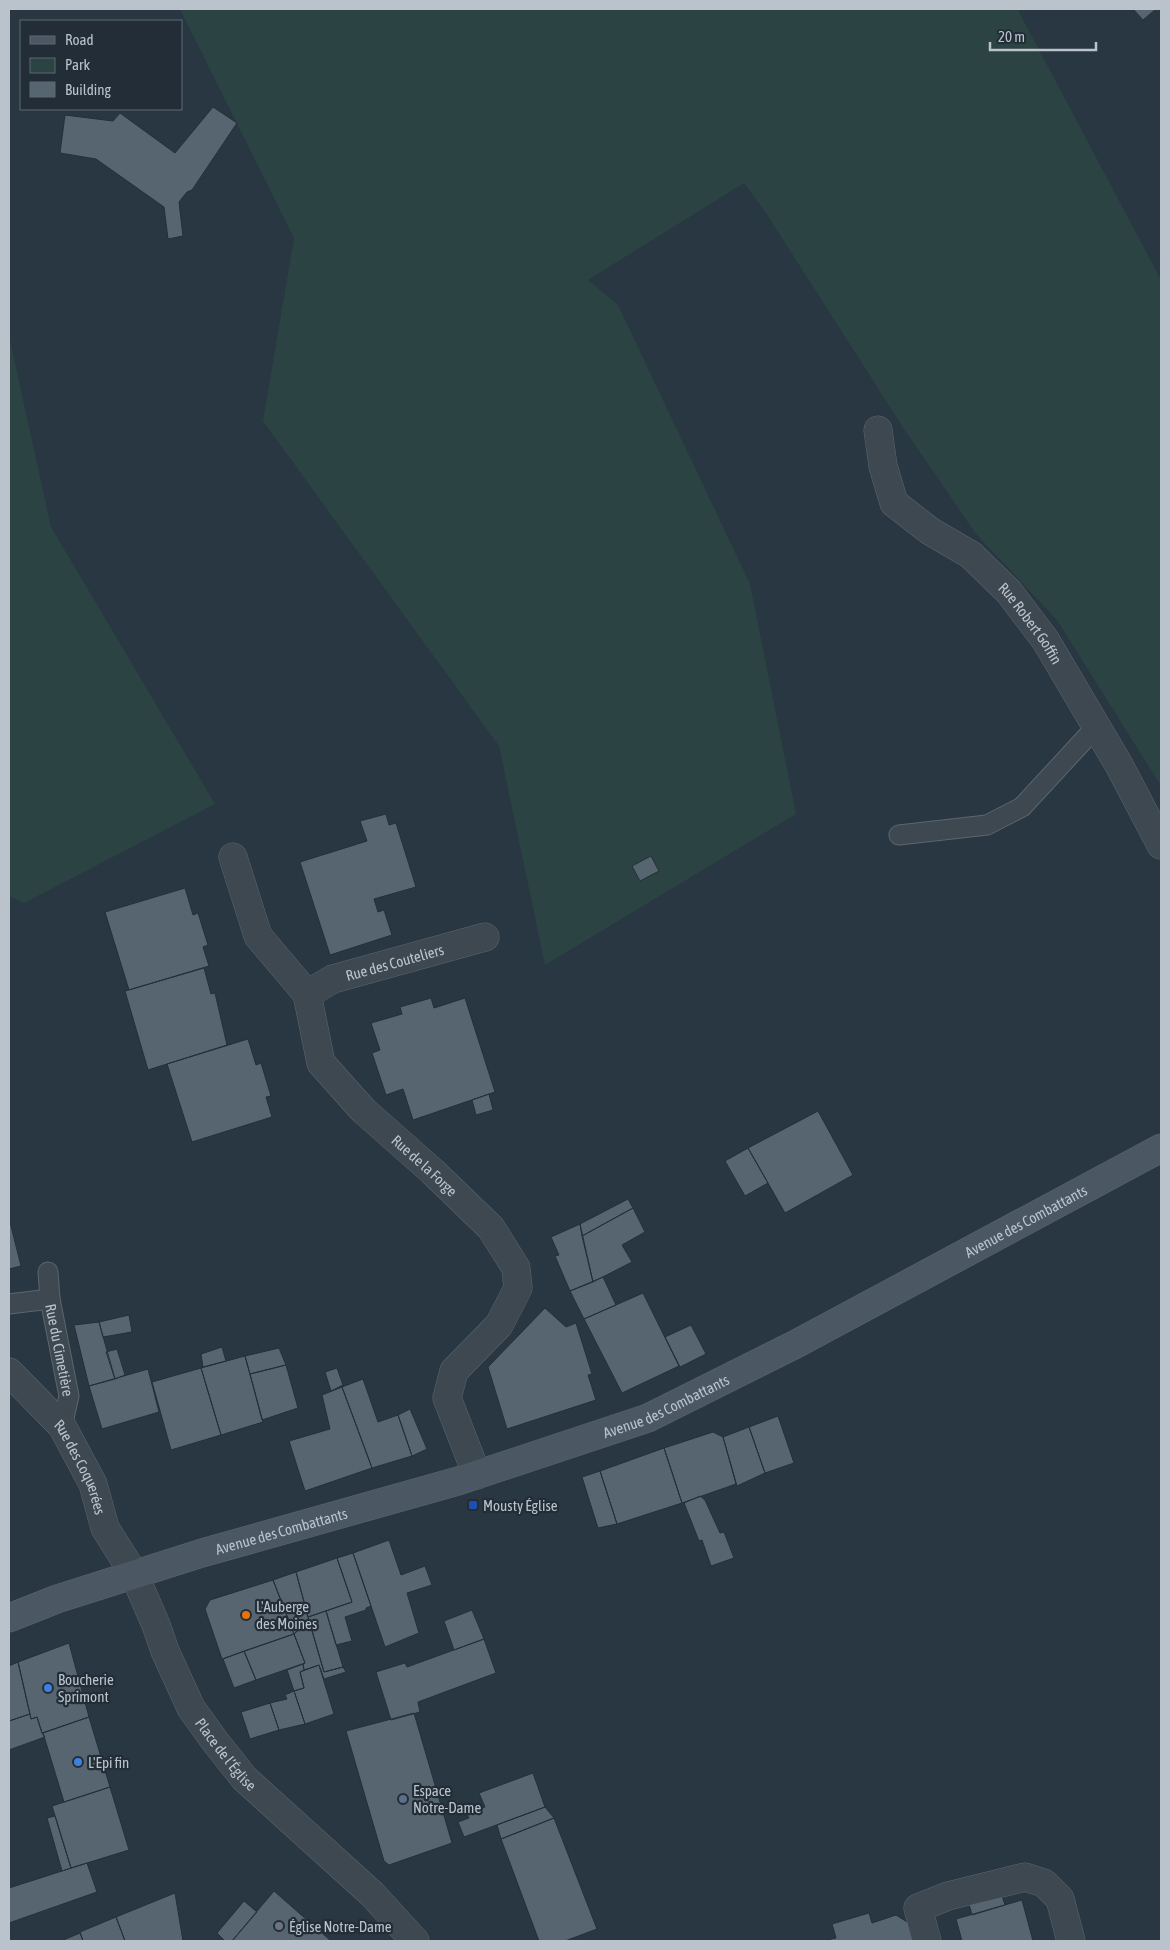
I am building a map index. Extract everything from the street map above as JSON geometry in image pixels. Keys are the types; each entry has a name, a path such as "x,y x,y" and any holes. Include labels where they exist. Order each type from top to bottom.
{"main road":[{"name":"Avenue des Combattants","path":"9,1618 134,1574 477,1475 648,1418 796,1344 1161,1148"}],"street":[{"name":"Rue Robert Goffin","path":"878,430 883,466 894,503 930,531 971,555 1009,592 1046,641 1161,845"},
{"path":"234,857 258,936 308,994"},
{"name":"Rue des Couteliers","path":"308,994 333,979 485,937"},
{"name":"Rue de la Forge","path":"308,994 321,1063 363,1110 438,1177 491,1228 516,1268 518,1288 499,1325 454,1371 447,1398 477,1475"},
{"name":"Rue des Coquerées","path":"9,1372 62,1426 93,1484 105,1528 134,1574"},
{"name":"Place de l’Église","path":"134,1574 156,1624 165,1651 191,1708 230,1763 262,1796 372,1894 415,1941"},
{"path":"927,1941 918,1908 948,1896 1025,1877 1044,1883 1060,1899 1071,1941"}],"lane":[{"path":"899,835 987,825 1022,807 1096,727"},
{"name":"Rue du Cimetière","path":"48,1272 50,1300 69,1396 62,1426"},
{"path":"9,1304 50,1300"}],"green space":[{"path":"180,9 1020,9 1019,12 1161,280 1161,786 1057,620 976,534 904,429 766,213 744,183 588,280 618,305 750,584 796,814 545,965 499,746 263,421 294,238"},
{"path":"9,336 51,527 215,804 24,903 9,896"}],"building":[{"path":"1133,9 1156,9 1143,20"},
{"path":"213,107 237,123 192,190 187,192 179,202 183,236 168,239 164,207 96,159 60,153 65,115 113,121 120,113 175,153"},
{"path":"386,814 389,825 396,823 416,887 374,899 378,912 384,910 392,935 330,955 300,862 367,841 360,821"},
{"path":"651,856 659,871 640,881 632,866"},
{"path":"185,888 193,915 198,913 208,945 203,947 209,966 129,990 105,912"},
{"path":"204,968 211,994 215,993 227,1045 148,1070 125,991"},
{"path":"431,998 434,1008 465,998 495,1092 413,1120 403,1089 386,1095 372,1053 380,1050 371,1023 402,1014 400,1007"},
{"path":"248,1039 256,1065 261,1063 271,1096 266,1097 272,1117 192,1142 167,1064"},
{"path":"489,1094 493,1110 476,1115 472,1100"},
{"path":"818,1111 853,1175 785,1213 748,1148"},
{"path":"748,1148 768,1183 745,1196 725,1161"},
{"path":"628,1199 633,1208 582,1236 580,1224"},
{"path":"633,1208 645,1232 622,1245 632,1262 593,1282 582,1236"},
{"path":"9,1218 21,1266 9,1269"},
{"path":"580,1224 593,1282 570,1291 555,1256 559,1255 551,1237"},
{"path":"603,1277 616,1305 584,1319 570,1291"},
{"path":"643,1293 679,1366 622,1393 584,1319"},
{"path":"545,1308 566,1327 576,1323 592,1374 588,1375 596,1400 507,1429 488,1367"},
{"path":"129,1315 132,1332 103,1337 99,1322"},
{"path":"99,1322 115,1379 89,1386 74,1325"},
{"path":"691,1325 706,1354 680,1367 665,1337"},
{"path":"222,1347 226,1361 203,1367 201,1354"},
{"path":"279,1348 286,1365 250,1374 245,1356"},
{"path":"117,1349 125,1375 115,1379 106,1352"},
{"path":"245,1356 263,1422 221,1435 201,1368"},
{"path":"286,1365 298,1408 262,1420 250,1374"},
{"path":"201,1368 221,1435 171,1450 152,1382"},
{"path":"337,1368 343,1385 331,1391 325,1372"},
{"path":"148,1369 159,1412 102,1429 89,1386"},
{"path":"363,1379 378,1422 398,1415 412,1456 372,1468 342,1387"},
{"path":"342,1387 372,1468 305,1491 289,1441 330,1429 322,1395"},
{"path":"410,1409 427,1449 412,1456 398,1415"},
{"path":"778,1416 794,1463 765,1473 749,1427"},
{"path":"749,1427 765,1473 737,1486 723,1437"},
{"path":"713,1432 723,1437 736,1484 682,1503 664,1448"},
{"path":"664,1448 682,1503 617,1524 600,1471"},
{"path":"600,1471 617,1524 598,1528 582,1477"},
{"path":"700,1496 705,1500 720,1533 724,1532 734,1558 711,1566 702,1540 699,1541 684,1503"},
{"path":"389,1540 401,1575 425,1566 432,1585 407,1593 419,1633 385,1647 353,1553"},
{"path":"353,1553 371,1606 366,1608 366,1610 345,1617 352,1641 336,1645 326,1611 352,1602 337,1558"},
{"path":"337,1558 352,1602 308,1617 296,1572"},
{"path":"296,1572 309,1620 294,1634 273,1580"},
{"name":"L'Auberge des Moines","path":"273,1580 294,1634 222,1659 205,1609 210,1600"},
{"path":"472,1610 484,1639 454,1650 444,1621"},
{"path":"326,1611 343,1667 324,1672 308,1617"},
{"path":"309,1620 324,1672 343,1667 346,1672 324,1679 319,1665 304,1670 303,1664 305,1663 294,1634"},
{"path":"294,1634 305,1663 256,1680 244,1651"},
{"path":"484,1639 496,1673 418,1702 420,1712 391,1720 376,1672 405,1663 407,1667"},
{"path":"69,1643 89,1717 42,1733 37,1717 31,1719 18,1662"},
{"path":"244,1651 256,1680 234,1688 223,1659"},
{"path":"18,1662 30,1714 9,1721 9,1666"},
{"path":"303,1664 304,1670 300,1672 304,1688 294,1691 287,1670"},
{"path":"319,1665 334,1714 305,1724 294,1691 304,1688 300,1672"},
{"path":"294,1691 305,1724 279,1730 270,1703 287,1699 285,1695"},
{"path":"270,1703 279,1730 250,1739 241,1712"},
{"name":"Espace Notre-Dame","path":"414,1713 452,1843 389,1865 384,1861 346,1731"},
{"path":"30,1714 31,1719 37,1717 45,1737 9,1750 9,1721"},
{"name":"L'Epi fin","path":"89,1717 110,1787 64,1802 43,1733"},
{"path":"533,1773 545,1807 464,1837 458,1822 469,1818 467,1814 485,1807 479,1793"},
{"path":"110,1787 129,1850 71,1868 52,1806"},
{"path":"545,1807 554,1818 501,1839 497,1825"},
{"path":"55,1816 71,1868 62,1871 47,1818"},
{"path":"554,1818 597,1929 565,1941 539,1941 501,1839"},
{"path":"87,1863 97,1892 9,1923 9,1888"},
{"path":"999,1887 1005,1905 972,1915 967,1897"},
{"name":"Église Notre-Dame","path":"274,1891 331,1941 232,1941"},
{"path":"175,1893 183,1941 125,1941 116,1917"},
{"path":"1022,1900 1033,1941 962,1941 956,1919"},
{"path":"244,1901 257,1912 232,1941 225,1941 217,1933"},
{"path":"869,1913 872,1923 896,1915 912,1925 916,1941 823,1941 836,1938 832,1924"},
{"path":"116,1917 125,1941 83,1941 80,1932"},
{"path":"80,1933 83,1941 61,1941"}],"place":[{"name":"Mousty Église","path":"473,1505"},
{"name":"L'Auberge des Moines","path":"246,1615"},
{"name":"Boucherie Sprimont","path":"48,1688"},
{"name":"L'Epi fin","path":"78,1762"},
{"name":"Espace Notre-Dame","path":"403,1799"},
{"name":"Église Notre-Dame","path":"279,1926"}]}
